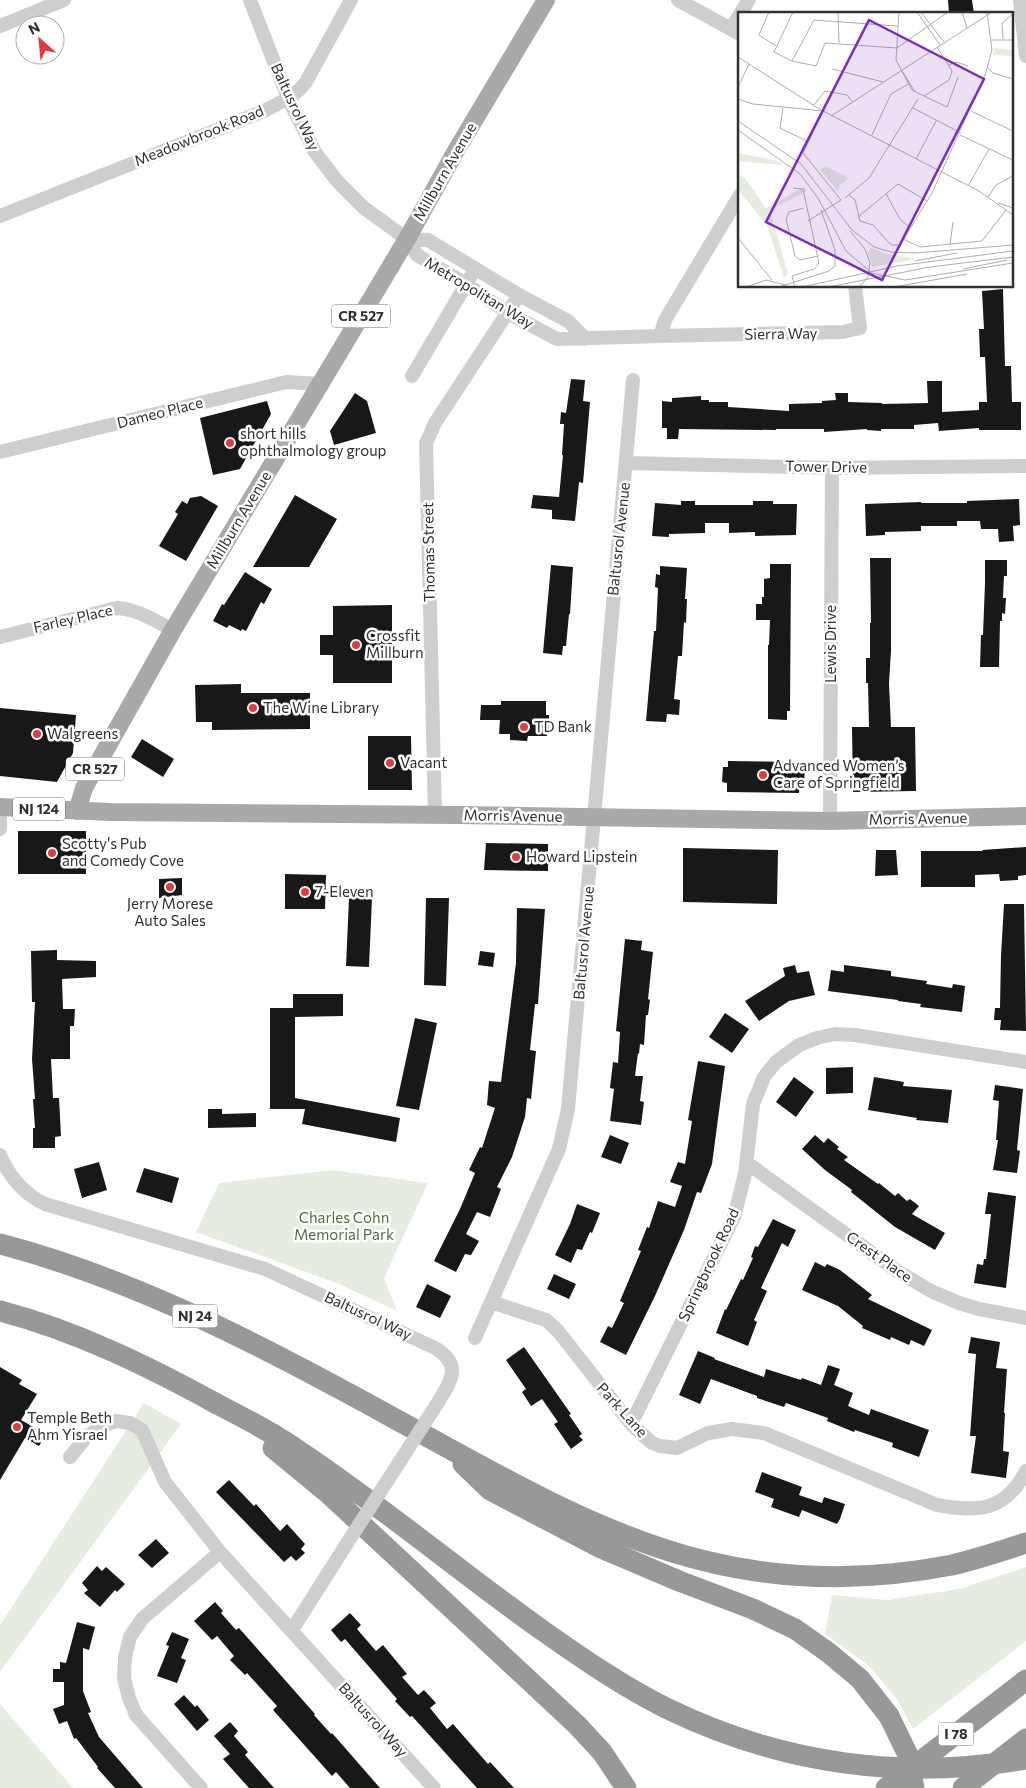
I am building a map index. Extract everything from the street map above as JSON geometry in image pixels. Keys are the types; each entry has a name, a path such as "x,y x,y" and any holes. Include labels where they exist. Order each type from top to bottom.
{"highway":[{"name":"NJ 24","path":"0,1244 92,1272 198,1317 330,1383 446,1447"},
{"path":"0,1311 70,1334 111,1351 167,1377 279,1438 303,1453 512,1608 576,1653 639,1693 690,1719 739,1738 786,1753 860,1765 906,1769 953,1768 1026,1760"},
{"path":"214,1402 330,1495 577,1725 607,1758 626,1788"},
{"path":"446,1447 557,1504 634,1538 706,1561 742,1568 814,1577 886,1575 954,1564 1026,1542"},
{"path":"446,1447 490,1490 563,1529 636,1564 753,1609 795,1629 829,1653 860,1679 889,1716 907,1753 914,1788"},
{"name":"I 78","path":"886,1788 1026,1680"},
{"path":"963,1788 1026,1739"}],"main road":[{"name":"Millburn Avenue","path":"77,811 84,788 173,630 407,239 546,0"},
{"name":"Morris Avenue","path":"0,807 77,811 435,814 830,821 1026,816"}],"street":[{"path":"0,26 64,0"},
{"name":"Baltusrol Way","path":"250,0 288,98 315,152 338,182 364,208 407,239"},
{"name":"Meadowbrook Road","path":"0,216 264,111 288,98 300,90 306,82 351,0"},
{"path":"678,0 735,31"},
{"path":"741,12 749,0"},
{"path":"1020,0 1026,56"},
{"path":"660,336 665,320 738,198"},
{"name":"Metropolitan Way","path":"407,239 428,240 568,322 586,339"},
{"name":"Metropolitan Way","path":"407,239 417,255 466,284 508,313 557,339 660,336"},
{"path":"412,376 474,268"},
{"name":"Sierra Way","path":"660,336 843,332 860,328 855,288"},
{"name":"Thomas Street","path":"435,814 426,443 435,423 519,295"},
{"name":"Baltusrol Avenue","path":"475,1338 559,1149 568,1109 633,380"},
{"name":"Dameo Place","path":"0,452 286,382 321,384"},
{"name":"Tower Drive","path":"627,463 832,468 1026,466"},
{"name":"Lewis Drive","path":"830,821 832,468"},
{"name":"Farley Place","path":"0,638 117,608 136,612 173,630"},
{"path":"0,807 0,829"},
{"name":"Springbrook Road","path":"631,1424 734,1217 747,1163 753,1104 764,1077 776,1062 790,1050 816,1038 836,1034 855,1035 1026,1062"},
{"name":"Baltusrol Way","path":"0,1155 10,1174 23,1190 36,1200 266,1269 435,1348 444,1353 449,1359 453,1373 451,1382 292,1630"},
{"name":"Crest Place","path":"747,1163 897,1271 931,1291 979,1309 1026,1318"},
{"name":"Park Lane","path":"491,1302 546,1320 558,1331 631,1424 652,1443 677,1448 718,1430 732,1429 764,1434 937,1505 963,1509 988,1507 1005,1499 1019,1485 1026,1472"},
{"name":"Baltusrol Way","path":"70,1457 87,1436 100,1428 116,1422 130,1423 142,1430 164,1482 220,1552 434,1788"},
{"path":"201,1788 136,1715 124,1678 125,1656 130,1638 142,1619 220,1552"}],"green space":[{"name":"Charles Cohn Memorial Park","path":"333,1170 428,1183 384,1278 397,1311 339,1284 196,1232 219,1183"},
{"path":"144,1403 181,1424 0,1672 0,1625"},
{"path":"1026,1567 1026,1641 913,1729 897,1699 868,1665 825,1634 832,1595 887,1600 959,1589"},
{"path":"0,1704 73,1788 0,1788"}],"building":[{"path":"948,0 972,0 974,12 949,12"},
{"path":"1003,289 1005,366 1011,366 1012,402 1021,402 1021,430 979,430 979,428 939,431 938,423 914,425 914,429 881,429 881,431 867,429 824,432 824,429 679,429 678,439 667,439 667,428 662,428 662,401 672,402 672,398 701,396 701,400 709,400 709,402 728,402 728,407 789,411 789,404 822,403 822,401 836,400 835,393 848,393 848,402 882,404 928,403 927,381 942,381 942,412 979,410 979,402 987,402 985,357 980,357 979,329 984,329 982,291"},
{"path":"571,379 585,380 583,401 590,402 583,483 579,482 575,521 552,519 552,510 531,508 533,495 559,497 564,424 560,424 561,412 566,413"},
{"path":"355,393 367,401 376,433 334,445 330,431"},
{"name":"short hills ophthalmology group","path":"267,401 271,414 240,469 213,475 200,418"},
{"path":"295,495 337,519 309,567 253,567"},
{"path":"201,496 218,506 186,561 159,546 178,514 175,512 182,501 187,504 190,498"},
{"path":"1019,499 1020,525 1013,526 1014,541 999,542 998,529 981,529 980,521 957,521 957,526 921,526 921,531 885,532 885,535 866,536 865,504 967,503 967,501"},
{"path":"681,501 695,501 695,505 753,505 753,501 773,501 773,504 797,504 796,535 755,536 755,532 729,533 729,523 705,523 705,533 669,534 669,537 652,536 655,503 681,505"},
{"path":"870,558 891,558 889,683 891,727 915,727 916,791 853,792 852,727 869,727 866,658 870,658"},
{"path":"985,560 1007,560 1007,576 1004,576 1003,598 1006,598 1005,614 1002,613 1002,621 1000,621 999,667 980,667 981,635 983,635"},
{"path":"770,564 791,564 790,711 787,711 787,720 768,719 770,620 756,620 756,604 762,604 764,579 770,578"},
{"path":"551,565 573,567 566,646 563,646 562,655 543,653"},
{"path":"660,566 687,568 686,623 684,622 682,656 678,656 674,699 680,700 679,715 667,714 666,722 646,721 654,631 656,631 658,588 655,587 656,574 660,575"},
{"path":"245,572 272,589 264,604 261,602 246,631 242,629 241,631 229,625 227,628 213,621 222,604 224,605"},
{"name":"Crossfit Millburn","path":"392,605 392,683 333,683 333,655 320,655 320,635 333,635 333,606"},
{"name":"The Wine Library","path":"241,684 241,693 310,693 310,729 212,730 212,722 196,722 195,685"},
{"name":"TD Bank","path":"501,701 546,701 546,715 549,715 549,733 547,733 547,736 528,736 527,741 510,740 510,734 499,734 500,720 480,720 481,705 501,705"},
{"name":"Walgreens","path":"0,708 76,715 73,753 57,782 0,776"},
{"name":"Vacant","path":"368,736 411,736 412,790 368,790"},
{"path":"142,739 174,759 163,777 131,757"},
{"name":"Advanced Women’s Care of Springfield","path":"728,761 800,762 800,768 805,768 804,783 800,784 799,793 727,792 727,783 722,782 723,767 728,767"},
{"name":"Scotty's Pub and Comedy Cove","path":"18,831 86,831 86,874 18,874"},
{"name":"Howard Lipstein","path":"486,843 548,844 548,871 484,870"},
{"path":"1026,847 1026,875 1018,876 1018,880 1000,881 999,874 975,875 975,887 921,887 921,851 983,851"},
{"path":"683,848 778,850 777,904 683,902"},
{"path":"876,850 896,850 898,875 875,876"},
{"name":"7-Eleven","path":"285,874 326,875 325,909 285,909"},
{"name":"Jerry Morese Auto Sales","path":"182,878 182,895 159,898 159,879"},
{"path":"349,898 372,898 369,967 346,966"},
{"path":"426,898 449,898 446,986 424,985"},
{"path":"1004,904 1024,904 1026,1031 1000,1030 1001,1020 994,1020 995,1008 1000,1008"},
{"path":"517,908 545,909 538,1004 535,1004 530,1050 536,1051 531,1099 527,1098 525,1117 512,1157 497,1187 501,1189 490,1217 477,1212 466,1234 479,1241 471,1255 465,1254 456,1272 434,1261 460,1209 475,1173 469,1170 480,1147 482,1148 495,1108 487,1105 489,1081 501,1082 516,963"},
{"path":"625,939 642,941 641,950 653,952 648,999 650,1000 648,1015 646,1015 644,1045 640,1044 635,1076 643,1076 640,1101 644,1102 641,1125 610,1121 614,1089 610,1088 613,1062 618,1063 620,1032 616,1031"},
{"path":"57,950 57,960 96,961 96,977 62,979 63,1009 75,1009 74,1026 70,1026 70,1059 51,1059 53,1098 59,1098 61,1136 55,1137 55,1148 33,1148 33,1128 35,1128 33,1099 35,1099 32,1059 35,1002 32,1002 31,951"},
{"path":"480,951 495,953 493,967 478,965"},
{"path":"795,965 797,973 809,971 815,995 789,1001 759,1021 745,1001 785,976 783,968"},
{"path":"844,965 891,971 891,976 927,981 926,984 952,988 953,984 965,986 962,1012 920,1007 921,1004 898,1000 828,991 831,970 844,972"},
{"path":"293,994 343,994 343,1016 295,1017 295,1098 400,1118 396,1142 302,1124 305,1109 270,1109 270,1008 293,1008"},
{"path":"725,1013 749,1029 732,1053 709,1037"},
{"path":"415,1018 437,1023 419,1110 396,1106"},
{"path":"698,1061 725,1066 712,1164 701,1193 697,1192 684,1230 655,1296 626,1355 600,1342 608,1326 612,1328 624,1303 620,1301 641,1251 638,1250 647,1227 649,1228 658,1201 675,1207 682,1186 670,1182 678,1162 685,1164 692,1121 688,1120"},
{"path":"853,1067 853,1093 826,1094 826,1068"},
{"path":"794,1077 814,1092 796,1117 776,1102"},
{"path":"874,1077 904,1082 903,1086 952,1090 948,1123 916,1120 917,1118 868,1110"},
{"path":"995,1085 1023,1089 1017,1150 1020,1151 1017,1173 993,1170 998,1140 996,1140 999,1101 993,1100"},
{"path":"208,1109 222,1109 222,1114 256,1113 256,1127 208,1128"},
{"path":"610,1135 629,1143 621,1164 601,1157"},
{"path":"815,1135 824,1143 828,1138 839,1147 837,1149 848,1157 844,1160 895,1196 898,1193 907,1201 910,1199 919,1206 912,1214 945,1233 935,1250 895,1227 802,1149"},
{"path":"99,1162 107,1190 82,1198 74,1169"},
{"path":"144,1168 179,1178 172,1203 136,1192"},
{"path":"988,1192 1016,1196 1006,1288 974,1283 977,1264 983,1265 984,1259 986,1259 991,1214 985,1214"},
{"path":"577,1204 600,1213 592,1233 590,1232 582,1250 577,1249 571,1263 555,1255"},
{"path":"773,1219 796,1230 788,1247 782,1243 761,1288 767,1291 754,1320 757,1322 748,1346 716,1333 725,1309 741,1279 743,1280 753,1258 751,1257 755,1246 758,1247"},
{"path":"815,1262 825,1267 827,1264 840,1270 872,1295 868,1299 932,1330 924,1346 911,1340 909,1345 891,1337 890,1340 862,1328 863,1326 838,1306 802,1290"},
{"path":"554,1274 576,1284 569,1299 547,1289"},
{"path":"427,1284 451,1296 440,1318 416,1307"},
{"path":"971,1337 1000,1342 996,1368 1007,1369 1003,1451 1009,1452 1006,1478 971,1473 976,1436 970,1436 976,1354 968,1353"},
{"path":"524,1347 571,1414 569,1415 582,1434 579,1436 583,1440 571,1449 554,1424 558,1422 542,1399 531,1406 522,1392 526,1389 506,1360"},
{"path":"698,1351 714,1359 764,1377 766,1369 821,1385 828,1365 840,1369 834,1385 853,1393 848,1406 869,1415 871,1409 929,1430 919,1457 892,1447 893,1443 855,1430 854,1432 827,1421 828,1418 786,1403 784,1407 757,1398 757,1396 711,1379 700,1404 679,1395"},
{"name":"Temple Beth Ahm Yisrael","path":"0,1367 22,1380 19,1384 37,1394 21,1420 46,1434 39,1446 25,1438 0,1480"},
{"path":"762,1472 802,1487 799,1495 822,1503 824,1497 845,1504 837,1524 802,1510 799,1517 771,1507 774,1499 755,1492"},
{"path":"229,1480 254,1506 256,1504 280,1531 287,1524 305,1544 301,1549 305,1553 296,1561 291,1556 284,1562 216,1492"},
{"path":"156,1539 169,1553 152,1568 138,1555"},
{"path":"97,1566 102,1571 106,1567 125,1584 117,1592 115,1590 100,1607 84,1593 88,1590 82,1583"},
{"path":"215,1602 223,1611 221,1613 236,1630 239,1628 380,1788 350,1788 336,1772 332,1776 273,1710 277,1706 247,1673 245,1675 230,1660 234,1656 217,1636 212,1640 194,1621"},
{"path":"350,1613 361,1625 357,1629 376,1651 383,1645 407,1674 402,1677 418,1695 424,1690 436,1703 430,1708 447,1729 453,1724 488,1764 490,1762 514,1788 477,1788 412,1716 410,1717 395,1701 397,1699 345,1639 341,1642 331,1630"},
{"path":"77,1622 95,1627 89,1650 83,1648 83,1691 91,1712 88,1713 99,1737 143,1788 115,1788 97,1768 76,1738 74,1739 67,1721 59,1724 53,1709 64,1705 64,1682 53,1682 53,1669 60,1669 60,1662 66,1663"},
{"path":"172,1632 189,1639 181,1658 186,1660 177,1683 157,1676 169,1646 166,1645"},
{"path":"184,1695 195,1707 197,1705 209,1720 197,1731 174,1704"},
{"path":"230,1722 238,1731 234,1736 248,1752 245,1755 274,1788 249,1788 223,1759 230,1754 214,1736"}],"place":[{"name":"short hills ophthalmology group","path":"230,443"},
{"name":"Crossfit Millburn","path":"356,645"},
{"name":"The Wine Library","path":"253,708"},
{"name":"TD Bank","path":"524,727"},
{"name":"Walgreens","path":"37,734"},
{"name":"Vacant","path":"390,763"},
{"name":"Advanced Women’s Care of Springfield","path":"763,775"},
{"name":"Scotty's Pub and Comedy Cove","path":"52,853"},
{"name":"Howard Lipstein","path":"516,857"},
{"name":"Jerry Morese Auto Sales","path":"170,887"},
{"name":"7-Eleven","path":"305,892"},
{"name":"Temple Beth Ahm Yisrael","path":"17,1427"}]}
